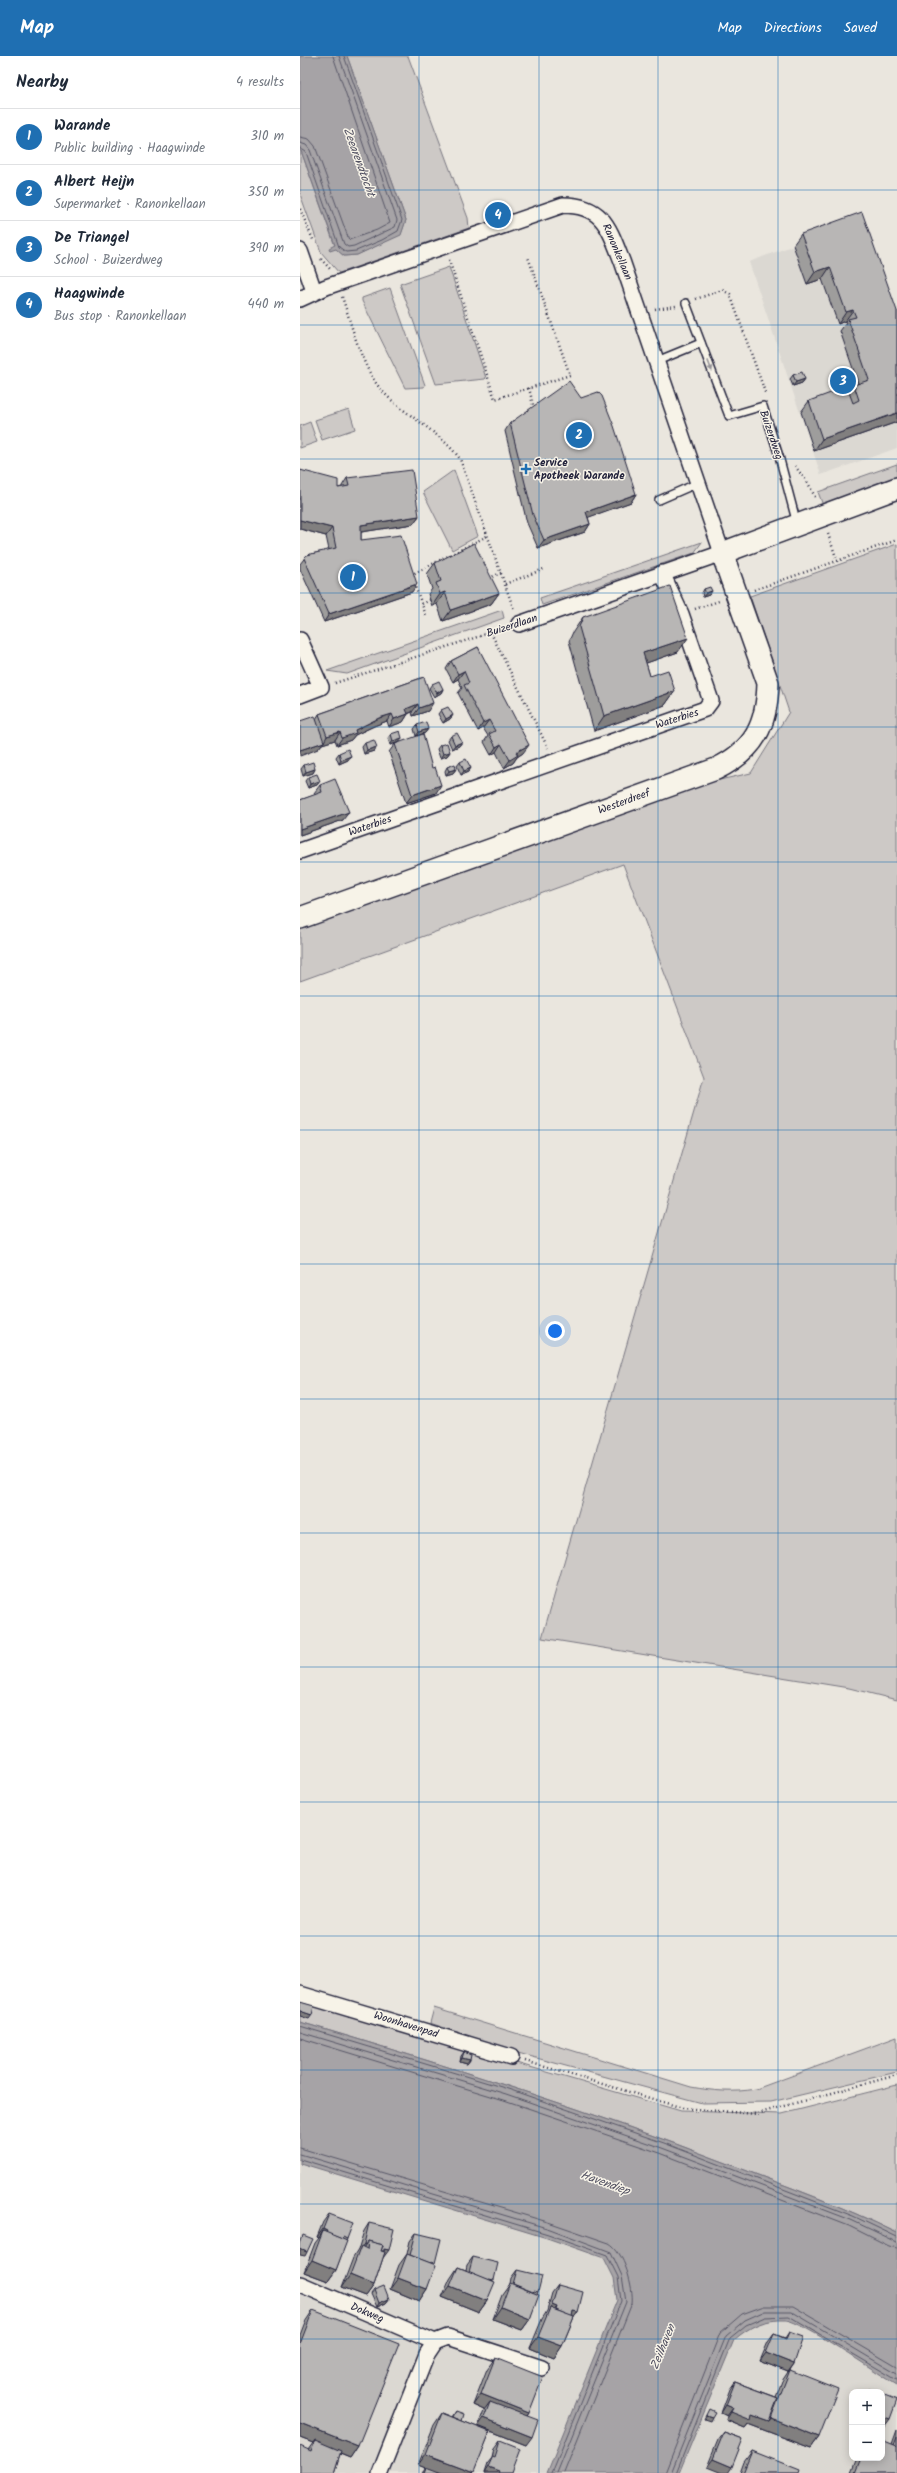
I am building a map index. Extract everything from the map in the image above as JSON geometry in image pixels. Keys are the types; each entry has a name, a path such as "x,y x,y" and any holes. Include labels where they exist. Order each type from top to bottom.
{"street":[{"name":"Ranonkellaan","path":"300,299 314,291 563,205 582,207 595,213 605,221 610,230 657,361 722,553"},
{"path":"300,251 314,291"},
{"path":"722,553 897,488"},
{"name":"Buizerdlaan","path":"518,624 722,553"},
{"name":"Westerdreef","path":"300,918 716,769 739,756 749,747 764,720 768,702 768,683 722,553"},
{"name":"Waterbies","path":"300,851 554,761 706,710 711,701 681,614 662,573"},
{"path":"300,640 321,687 300,695"},
{"name":"Woonhavenpad","path":"300,1994 511,2057"},
{"name":"Dokweg","path":"300,2284 435,2342"},
{"path":"380,2473 427,2354 435,2342 448,2337 542,2368"}],"lane":[{"name":"Buizerdweg","path":"686,304 729,416 763,406 779,456 797,524"},
{"path":"657,361 701,343"},
{"path":"659,500 698,483"}],"path":[{"path":"300,209 316,248"},
{"path":"444,246 495,399 570,374 528,257"},
{"path":"319,254 337,283 365,363 376,384 394,401 452,447 460,458 518,624"},
{"path":"529,388 534,410"},
{"path":"426,616 410,575 488,535"},
{"path":"761,587 897,540"},
{"path":"505,584 544,569"},
{"path":"487,579 501,574"},
{"path":"422,604 430,600"},
{"name":"Buizerdlaan","path":"321,687 518,624"},
{"path":"491,633 554,761"},
{"path":"511,2057 683,2108 756,2114 897,2075"}],"shaded area":[{"path":"347,56 408,56 468,218 469,228 339,273 321,252 300,194 300,148 336,249 344,256 357,255 401,234 406,220"},
{"path":"863,219 897,313 897,448 821,475 749,262"},
{"path":"449,267 486,378 436,384 400,284"},
{"path":"390,288 425,385 424,387 405,388 362,301 362,298"},
{"path":"349,409 355,429 322,440 315,420"},
{"path":"310,422 317,442 300,448 300,426"},
{"path":"897,464 897,482 824,508 818,492"},
{"path":"454,470 478,536 452,550 423,492"},
{"path":"702,542 694,553 542,605 540,598"},
{"path":"897,544 897,1700 849,1688 542,1638 704,1077 623,864 300,981 300,927 706,783 751,773 789,712 750,596"},
{"path":"502,610 504,618 347,674 327,671"},
{"path":"300,2000 681,2111 782,2114 897,2085 897,2233 877,2223 814,2197 623,2125 463,2072 300,2022"},
{"path":"434,2008 691,2087 707,2090 732,2091 756,2089 897,2037 897,2072 771,2102 702,2103 518,2053 430,2023"},
{"path":"300,2154 618,2251 637,2297 560,2473 300,2473"},
{"path":"754,2312 791,2312 897,2376 897,2473 672,2473 729,2334"}],"water":[{"name":"Zeearendtocht","path":"300,56 347,56 406,220 401,235 357,255 344,256 336,249 330,251 329,248 335,245 300,148"},
{"path":"300,2022 463,2072 623,2125 814,2197 877,2223 897,2233 897,2385 807,2329 786,2320 765,2322 752,2327 734,2340 679,2473 547,2473 617,2300 614,2278 604,2258 547,2238 300,2163"}],"building":[{"path":"862,212 897,311 897,413 822,439 809,401 847,387 853,403 859,400 854,385 869,380 848,319 856,317 853,310 846,312 830,267 815,272 801,234"},
{"path":"802,372 805,379 796,382 793,375"},
{"path":"569,381 581,398 598,392 602,396 614,426 636,494 586,512 590,524 544,540 533,515 510,423"},
{"path":"300,470 338,480 338,488 349,486 347,478 412,470 419,516 361,525 361,540 401,535 417,584 329,614 304,558 307,555 336,548 332,528 300,520"},
{"path":"474,543 499,593 451,610 445,592 440,594 436,583 441,581 435,563"},
{"path":"670,586 688,638 643,653 650,676 668,670 675,691 604,716 579,627 583,617"},
{"path":"710,587 712,591 706,593 704,589"},
{"path":"478,647 529,745 516,752 518,755 510,760 501,744 496,747 489,734 495,731 489,720 483,723 464,685 469,683 464,671 458,674 451,661"},
{"path":"424,677 433,703 419,708 418,704 406,709 408,714 394,719 392,714 379,718 355,730 356,733 342,738 340,732 327,736 319,714"},
{"path":"439,681 443,689 437,693 432,684"},
{"path":"448,707 453,715 446,719 441,710"},
{"path":"315,716 324,742 300,750 300,721"},
{"path":"426,722 428,729 419,732 417,725"},
{"path":"400,731 402,738 393,741 391,734"},
{"path":"457,733 462,742 455,745 451,736"},
{"path":"423,734 432,768 435,767 441,785 412,795 395,744"},
{"path":"374,740 377,747 367,750 365,743"},
{"path":"447,743 450,752 443,754 440,745"},
{"path":"348,749 351,756 341,760 339,753"},
{"path":"466,759 471,768 464,771 460,762"},
{"path":"313,762 315,769 306,772 304,765"},
{"path":"455,764 456,769 449,771 447,767"},
{"path":"317,774 320,781 310,784 308,777"},
{"path":"335,779 349,812 300,829 300,800 322,792 320,785"},
{"path":"300,2002 314,2006 312,2015 300,2011"},
{"path":"464,2052 471,2055 470,2060 462,2058"},
{"path":"329,2214 353,2223 347,2239 343,2237 342,2239 326,2233 327,2231 323,2229"},
{"path":"369,2223 394,2229 389,2250 384,2249 384,2251 381,2251 383,2245 368,2241 364,2244"},
{"path":"323,2231 347,2241 336,2270 312,2260"},
{"path":"416,2233 441,2239 435,2263 430,2263 410,2255"},
{"path":"303,2235 313,2239 307,2252 300,2249 300,2243"},
{"path":"368,2241 383,2245 381,2251 385,2252 374,2285 350,2275 361,2246 367,2249"},
{"path":"407,2254 436,2265 427,2289 398,2278"},
{"path":"473,2257 498,2263 494,2280 489,2280 469,2272"},
{"path":"458,2267 495,2282 487,2301 450,2286"},
{"path":"517,2270 542,2276 538,2292 533,2292 513,2284"},
{"path":"510,2283 539,2295 530,2319 501,2307"},
{"path":"558,2285 583,2292 578,2312 573,2311 572,2317 556,2310 557,2307 552,2305"},
{"path":"384,2286 389,2299 379,2303 374,2290"},
{"path":"550,2308 574,2317 562,2346 538,2337"},
{"path":"313,2310 399,2344 358,2446 300,2423 300,2344"},
{"path":"789,2332 803,2337 794,2364 766,2353 774,2334 786,2339"},
{"path":"495,2358 543,2377 529,2413 481,2394"},
{"path":"790,2370 838,2389 819,2437 771,2418"},
{"path":"735,2382 778,2398 769,2421 752,2415 751,2420 731,2412 733,2408 726,2405"},
{"path":"885,2395 897,2400 890,2419 885,2417"},
{"path":"490,2402 538,2420 532,2437 484,2418"},
{"path":"710,2409 716,2412 713,2417 707,2415"},
{"path":"456,2411 464,2414 462,2421 453,2417"},
{"path":"442,2413 490,2432 474,2472 426,2454"},
{"path":"724,2432 743,2439 732,2467 713,2459"},
{"path":"897,2437 897,2446 894,2445"},
{"path":"315,2440 341,2451 334,2473 300,2473 300,2446 311,2451"},
{"path":"500,2441 520,2449 511,2473 498,2473 499,2471 488,2467 493,2456 495,2457"},
{"path":"885,2441 897,2446 897,2473 856,2473 861,2461 885,2461"},
{"path":"752,2451 800,2470 799,2473 743,2473"},
{"path":"426,2467 442,2473 424,2473"}],"place":[{"name":"Haagwinde","path":"498,215"},
{"name":"De Triangel","path":"843,381"},
{"name":"Albert Heijn","path":"579,435"},
{"name":"Service Apotheek Warande","path":"526,469"},
{"name":"Warande","path":"353,577"}],"water label":[{"name":"Havendiep","path":"605,2183"},
{"name":"Zeilhaven","path":"663,2347"}]}
